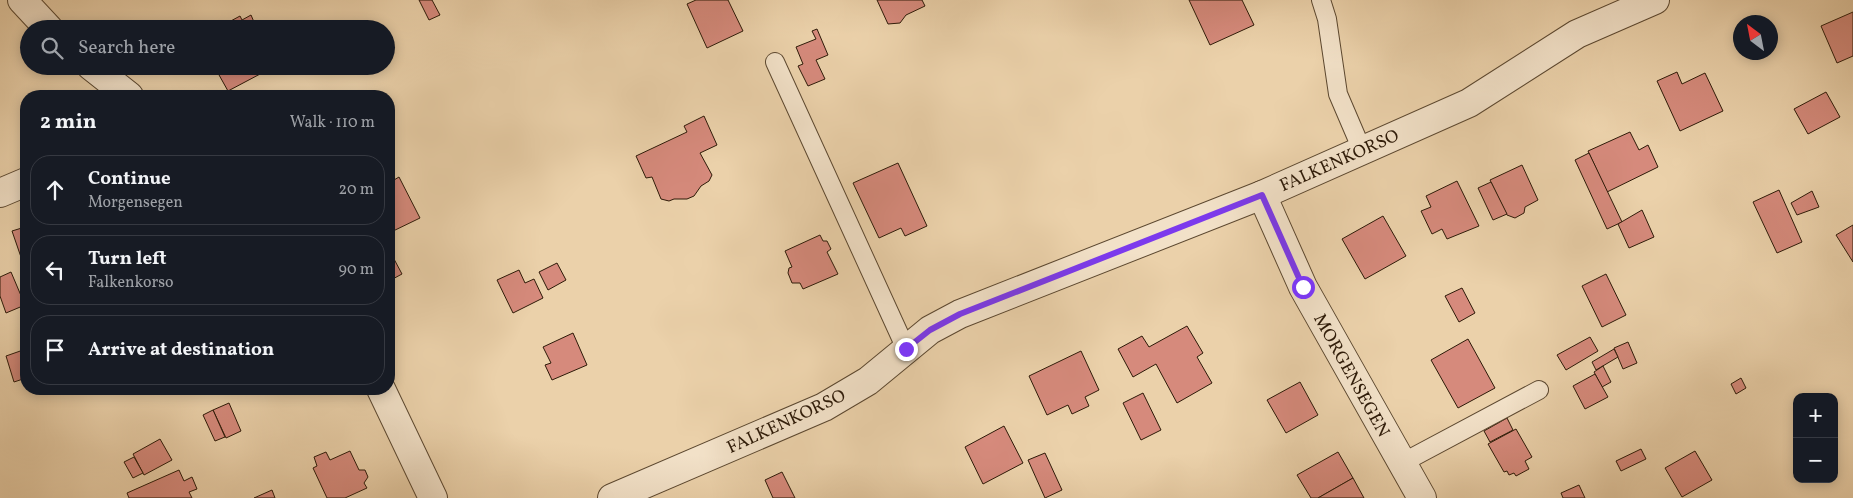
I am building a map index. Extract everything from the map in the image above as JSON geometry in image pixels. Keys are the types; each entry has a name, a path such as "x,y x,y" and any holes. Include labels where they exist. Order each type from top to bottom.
{"street":[{"path":"22,0 41,20"},
{"name":"FALKENKORSO","path":"612,498 824,407 868,381 930,330 960,314 1262,195 1469,103 1576,34 1655,0"},
{"path":"102,75 121,90"},
{"path":"0,193 20,185"},
{"name":"MORGENSEGEN","path":"1262,195 1303,287 1422,498"},
{"path":"384,395 433,498"}],"lane":[{"path":"1321,0 1327,19 1338,94 1362,150"},
{"path":"775,62 906,349"},
{"path":"1402,463 1539,390"}],"building":[{"path":"419,0 432,0 440,15 429,20"},
{"path":"696,0 728,0 743,31 707,48 687,4"},
{"path":"877,0 922,0 925,6 906,15 900,23 888,24"},
{"path":"1189,0 1242,0 1254,25 1210,45"},
{"path":"1853,12 1853,56 1837,63 1821,26"},
{"path":"251,15 253,20 242,20"},
{"path":"240,16 242,20 233,20"},
{"path":"817,29 828,55 816,60 825,79 808,86 798,66 803,64 796,47 816,39 812,31"},
{"path":"1677,72 1682,84 1705,73 1723,111 1680,131 1657,81"},
{"path":"219,75 258,75 230,90 227,90"},
{"path":"1826,92 1840,117 1808,134 1794,109"},
{"path":"704,116 717,145 700,153 712,175 709,181 701,186 694,196 687,199 669,201 661,199 652,177 646,178 636,156 687,132 684,126"},
{"path":"1630,132 1639,150 1648,145 1658,167 1607,192 1588,151"},
{"path":"1589,153 1622,222 1607,229 1575,160"},
{"path":"898,163 927,226 905,236 901,228 879,238 853,183"},
{"path":"1522,165 1538,200 1525,207 1524,213 1515,218 1507,215 1490,180"},
{"path":"399,177 420,218 395,230 395,179"},
{"path":"1457,181 1479,226 1447,239 1442,229 1432,234 1421,211 1431,207 1426,196"},
{"path":"1491,182 1507,214 1493,220 1478,188"},
{"path":"1779,190 1802,242 1777,253 1753,202"},
{"path":"1812,191 1819,207 1797,215 1791,203"},
{"path":"1642,210 1654,237 1629,248 1618,224"},
{"path":"1383,216 1406,256 1365,279 1342,239"},
{"path":"1853,225 1853,262 1836,235"},
{"path":"20,229 20,254 12,231"},
{"path":"820,235 823,241 827,241 831,249 827,252 838,274 803,289 800,283 792,283 788,273 789,268 792,267 785,251"},
{"path":"395,261 402,274 395,278"},
{"path":"557,263 566,280 548,290 539,272"},
{"path":"519,270 525,283 534,279 543,298 513,313 497,280"},
{"path":"11,272 20,293 20,307 6,313 0,296 0,277"},
{"path":"1606,274 1626,315 1602,327 1582,286"},
{"path":"1462,288 1475,313 1459,322 1445,296"},
{"path":"1187,326 1203,353 1197,357 1212,383 1177,403 1156,364 1133,377 1118,349 1142,336 1149,347"},
{"path":"573,333 587,365 552,380 545,365 551,363 543,347"},
{"path":"1590,337 1598,351 1566,370 1557,355"},
{"path":"1468,339 1495,388 1458,408 1431,360"},
{"path":"1628,342 1637,363 1623,369 1614,348"},
{"path":"1614,349 1618,357 1596,370 1592,362"},
{"path":"20,351 20,380 14,382 6,356"},
{"path":"1081,351 1099,390 1085,397 1089,406 1072,414 1068,405 1047,415 1029,376"},
{"path":"1603,366 1611,382 1602,387 1594,372"},
{"path":"1595,374 1608,397 1585,409 1573,386"},
{"path":"1741,378 1746,388 1736,394 1731,384"},
{"path":"1300,382 1318,415 1286,433 1267,400"},
{"path":"1143,393 1161,430 1141,440 1123,403"},
{"path":"229,403 241,431 226,438 213,410"},
{"path":"213,410 225,437 215,441 203,415"},
{"path":"1507,418 1513,430 1490,442 1484,431"},
{"path":"1004,426 1023,463 983,484 965,447"},
{"path":"1516,429 1532,457 1525,461 1529,469 1516,476 1514,473 1509,475 1507,471 1504,472 1488,444"},
{"path":"160,439 172,460 144,475 133,454"},
{"path":"1641,449 1646,459 1621,471 1616,461"},
{"path":"350,451 359,470 365,470 368,477 364,483 367,488 345,498 327,498 313,468 317,466 314,457 326,452 330,460"},
{"path":"1695,451 1712,480 1682,497 1665,468"},
{"path":"1338,452 1353,478 1318,498 1311,498 1297,475"},
{"path":"1045,453 1062,490 1045,498 1028,460"},
{"path":"134,457 143,473 133,478 124,462"},
{"path":"179,470 184,481 192,477 197,489 189,492 192,498 129,498 127,493"},
{"path":"782,472 795,498 773,498 765,480"},
{"path":"1353,478 1364,498 1318,498"},
{"path":"1579,485 1585,498 1563,498 1561,493"},
{"path":"272,490 275,498 254,498"}],"route":[{"path":"906,349 930,330 960,314 1262,195 1303,287"}]}
